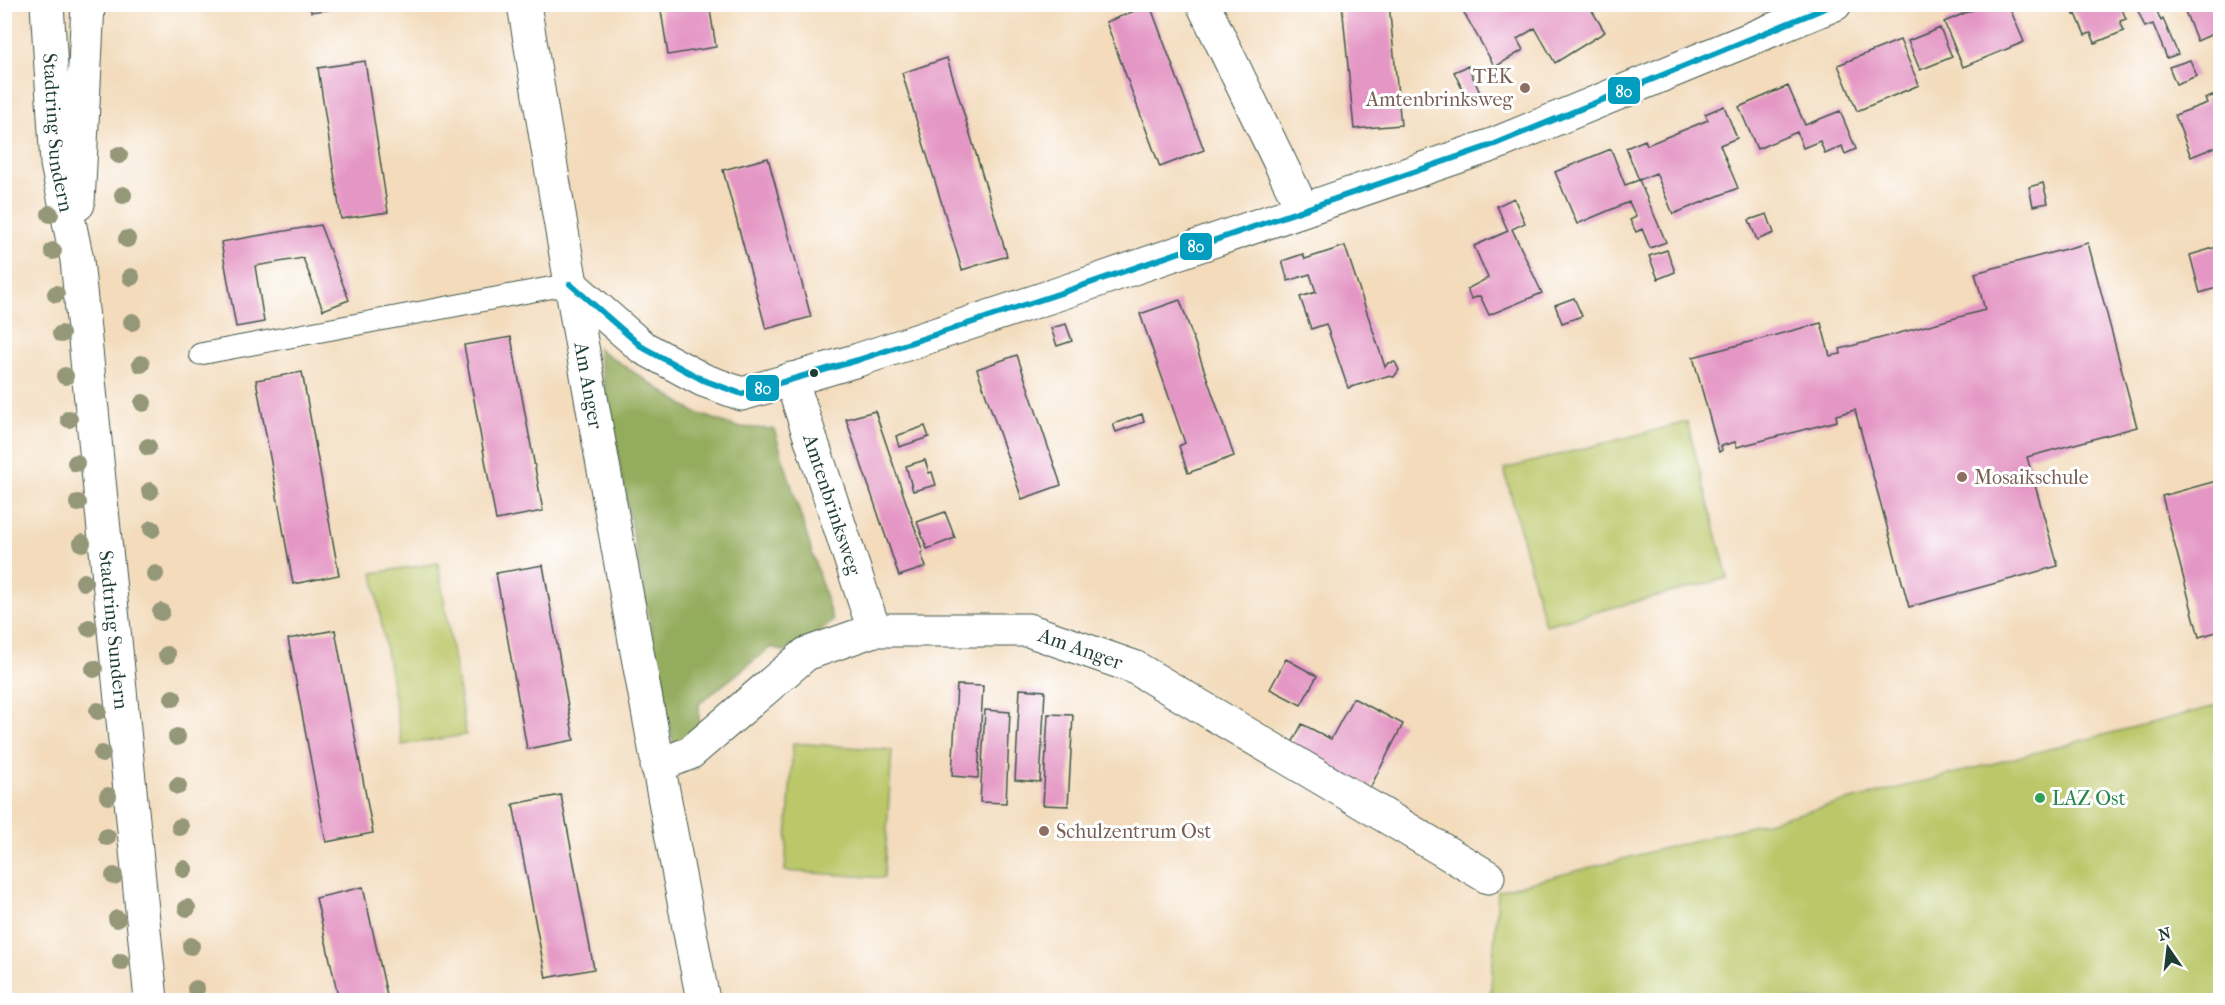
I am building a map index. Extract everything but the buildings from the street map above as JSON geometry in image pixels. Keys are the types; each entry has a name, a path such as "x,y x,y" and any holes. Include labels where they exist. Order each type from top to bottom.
{"street":[{"name":"Stadtring Sundern","path":"47,4 57,164 77,260 151,1000"},
{"name":"Stadtring Sundern","path":"77,260 79,162 88,4"},
{"name":"Am Anger","path":"524,4 570,284 657,766 703,1000"},
{"path":"1203,4 1303,210"},
{"path":"570,284 642,347 702,380 742,394 858,360 1049,297 1495,144 1822,7"},
{"name":"Amtenbrinksweg","path":"791,379 874,630"},
{"name":"Am Anger","path":"657,766 690,753 806,654 874,630 1028,630 1134,667 1488,877"}],"lane":[{"path":"200,354 570,284"}],"green space":[{"path":"597,348 694,412 737,427 774,429 833,621 792,654 771,647 699,704 699,726 674,748"},
{"path":"1687,422 1728,578 1545,625 1504,469"},
{"path":"438,563 466,735 402,745 373,573"},
{"name":"LAZ Ost","path":"2220,705 2220,1000 1490,1000 1498,891"},
{"path":"793,743 892,750 884,878 785,871"}],"transit line":[{"name":"80","path":"570,284 642,347 703,380 742,394 858,360 1061,293 1495,144 1835,4"}],"place":[{"name":"TEK Amtenbrinksweg","path":"1525,88"},
{"name":"Mosaikschule","path":"1962,477"},
{"name":"LAZ Ost","path":"2040,798"},
{"name":"Schulzentrum Ost","path":"1044,831"}]}
